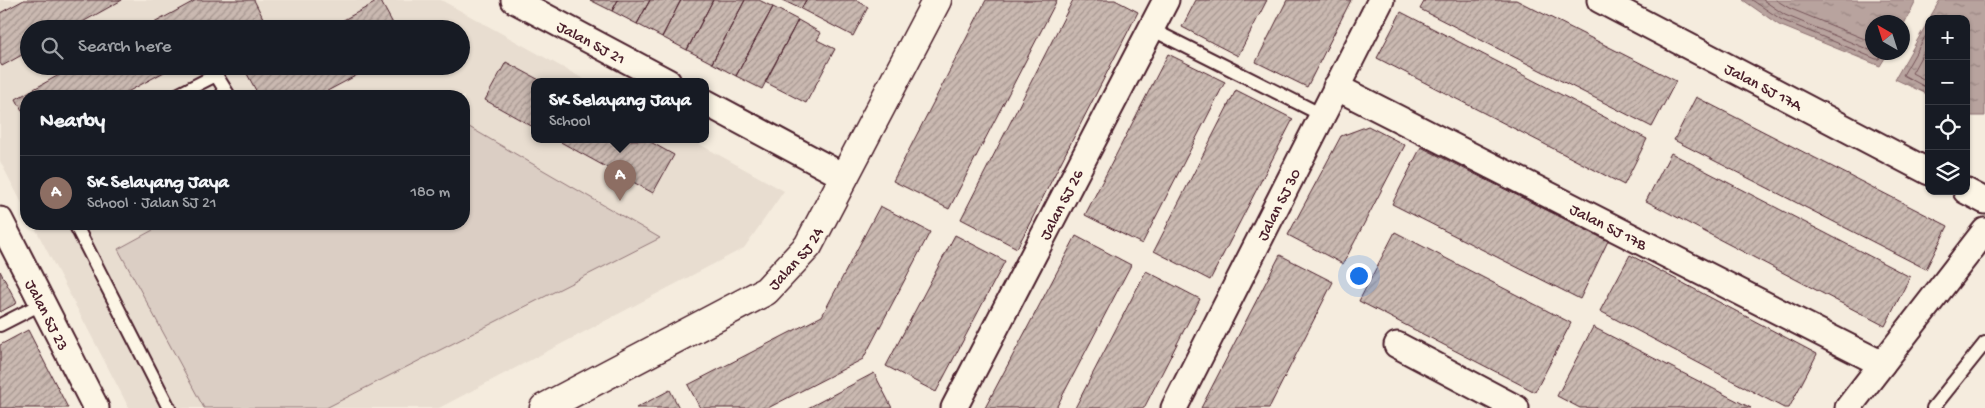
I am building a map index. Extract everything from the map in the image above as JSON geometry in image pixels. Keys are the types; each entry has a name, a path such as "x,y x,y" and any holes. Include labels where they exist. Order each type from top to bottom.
{"street":[{"name":"Jalan SJ 21","path":"514,0 660,78"},
{"name":"Jalan SJ 24","path":"544,408 766,292 808,246 937,0"},
{"name":"Jalan SJ 30","path":"1174,408 1380,0"},
{"name":"Jalan SJ 17A","path":"1600,0 1925,170"},
{"name":"Jalan SJ 26","path":"954,408 1151,28 1163,1"},
{"name":"Jalan SJ 17B","path":"1336,87 1882,364"},
{"path":"709,104 845,177"},
{"path":"1970,193 1985,201"},
{"name":"Jalan SJ 23","path":"0,220 96,408"},
{"path":"1848,408 1985,231"},
{"path":"1397,345 1516,408"}],"lane":[{"path":"1151,28 1322,115"},
{"path":"187,90 216,75 226,90"},
{"path":"78,230 169,408"},
{"path":"0,325 42,303"},
{"path":"1933,408 1985,343"}],"shaded area":[{"path":"0,0 441,0 582,78 531,78 531,143 697,143 784,191 744,248 439,408 129,408 36,230 470,230 470,90 20,90 20,199 0,161"},
{"path":"470,127 660,238 326,408 204,408 118,249 153,230 470,230"}],"water":[{"path":"1743,0 1916,0 1908,15 1865,15 1865,60 1779,25"},
{"path":"1940,0 1985,0 1985,116 1970,115 1970,15 1931,15"},
{"path":"1925,27 1925,93 1895,79 1906,60 1910,60 1910,53"},
{"path":"1865,60 1884,60 1880,66"}],"building":[{"path":"24,0 122,0 86,20 20,20 20,56 2,66 0,63 0,13"},
{"path":"196,0 254,0 263,18 259,20 159,20"},
{"path":"380,0 391,20 343,20"},
{"path":"590,0 618,0 612,11"},
{"path":"618,0 650,0 637,24 612,11"},
{"path":"650,0 681,0 662,37 637,24"},
{"path":"681,0 713,0 687,50 662,37"},
{"path":"713,0 745,0 712,63 687,50"},
{"path":"745,0 759,0 773,7 736,76 712,63"},
{"path":"782,0 806,0 801,9"},
{"path":"806,0 856,0 868,7 853,36 801,9"},
{"path":"986,0 1057,0 949,209 893,181"},
{"path":"1073,0 1115,0 1138,12 1017,248 961,219"},
{"path":"1196,0 1267,0 1238,56 1182,27"},
{"path":"1287,0 1351,0 1307,87 1256,62"},
{"path":"1425,0 1516,0 1676,81 1652,127 1420,9"},
{"path":"773,7 798,20 762,89 736,76"},
{"path":"1401,12 1647,139 1624,185 1377,58"},
{"path":"798,20 821,33 817,40 835,49 806,103 765,82"},
{"path":"1168,54 1225,82 1142,244 1085,215"},
{"path":"506,62 536,78 531,78 531,126 485,100"},
{"path":"59,75 158,75 131,90 32,90"},
{"path":"248,75 357,75 329,90 256,90"},
{"path":"1236,90 1293,119 1210,280 1154,251"},
{"path":"20,97 20,107 16,99"},
{"path":"1696,97 1948,226 1926,269 1674,140"},
{"path":"1368,126 1405,145 1343,264 1288,235 1341,136"},
{"path":"562,143 652,143 674,155 653,193"},
{"path":"1421,147 1608,241 1580,299 1392,204"},
{"path":"1671,153 1910,277 1885,326 1646,201"},
{"path":"880,206 930,232 863,359 768,408 700,408 688,385 822,316"},
{"path":"1395,232 1571,323 1535,392 1359,301"},
{"path":"955,235 1005,261 936,392 886,366"},
{"path":"1076,236 1131,265 1056,408 985,408"},
{"path":"1280,255 1333,282 1269,408 1201,408"},
{"path":"1630,255 1817,354 1789,408 1784,408 1600,311"},
{"path":"0,271 17,303 0,312"},
{"path":"1146,271 1200,299 1144,408 1075,408"},
{"path":"1593,327 1751,408 1580,408 1557,396"},
{"path":"28,330 68,408 0,408 0,345"},
{"path":"874,373 892,408 808,408"},
{"path":"670,390 679,408 636,408"}],"place":[{"name":"SK Selayang Jaya","path":"620,201"}]}
